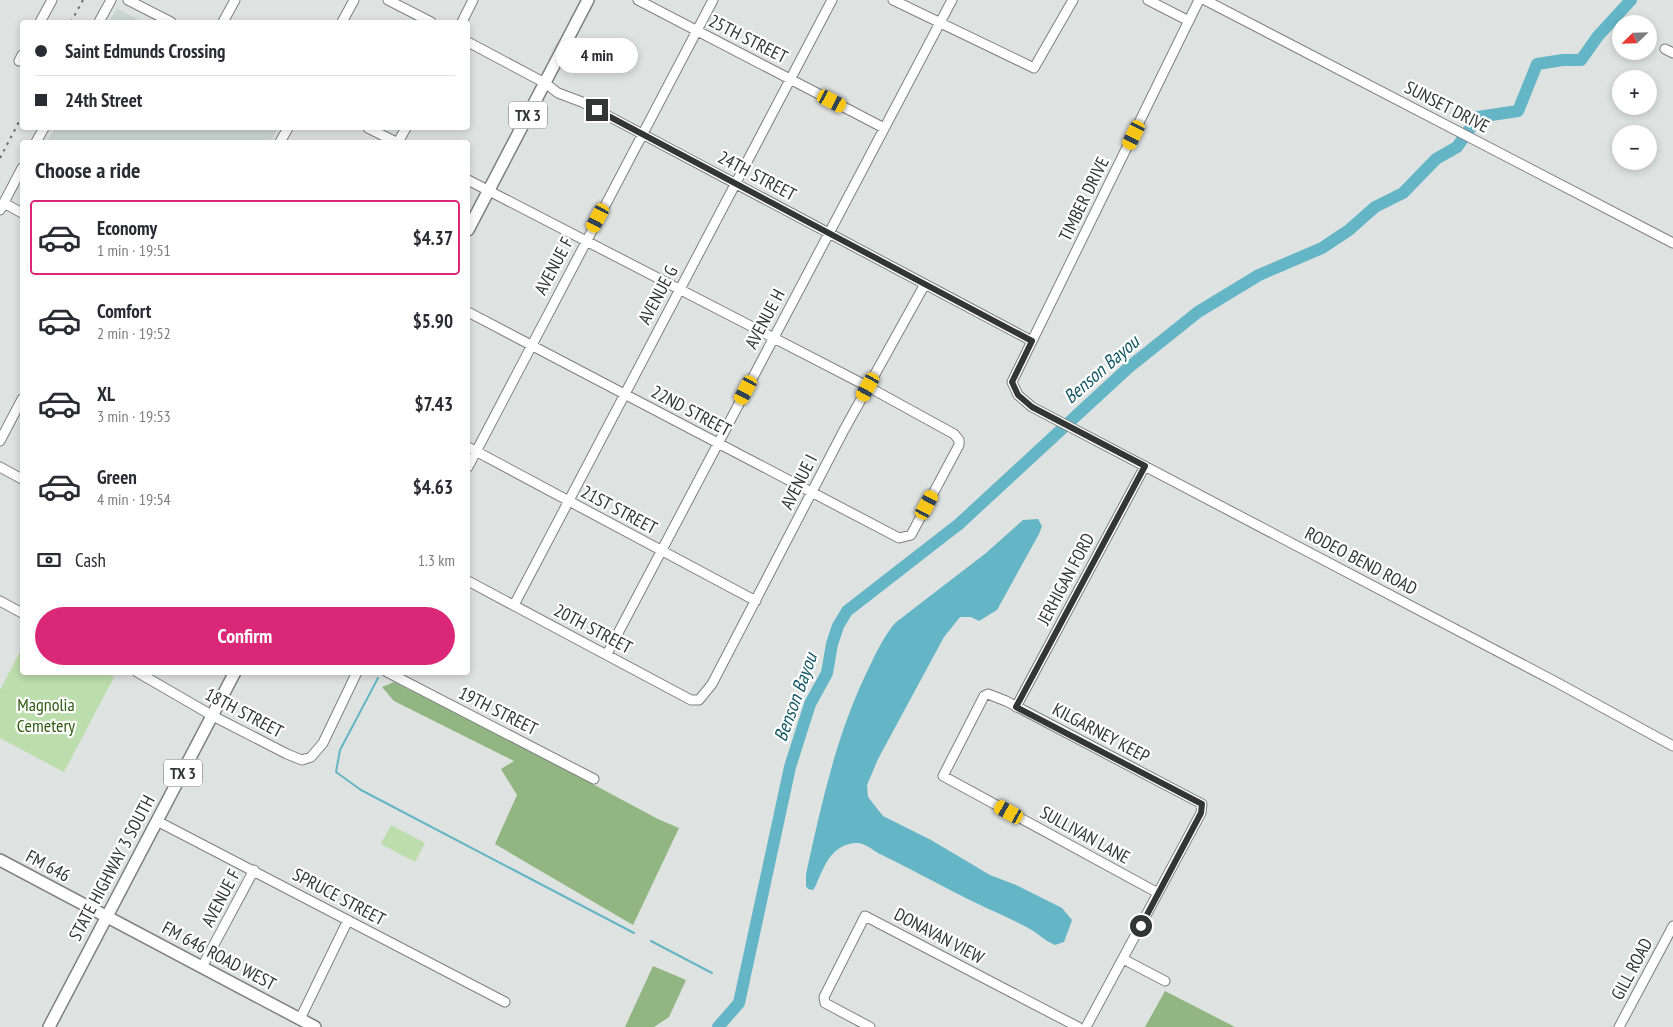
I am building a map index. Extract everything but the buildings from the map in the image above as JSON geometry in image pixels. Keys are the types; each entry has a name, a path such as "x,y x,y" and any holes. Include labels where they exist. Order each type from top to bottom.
{"main road":[{"name":"TX 3","path":"470,226 588,0"},
{"name":"STATE HIGHWAY 3 SOUTH","path":"49,1027 234,675"},
{"name":"FM 646","path":"0,860 106,917"},
{"name":"FM 646 ROAD WEST","path":"106,917 315,1027"}],"street":[{"path":"41,20 52,0"},
{"path":"100,20 110,0"},
{"path":"128,0 167,20"},
{"path":"224,20 235,0"},
{"path":"343,20 354,0"},
{"path":"388,0 427,20"},
{"path":"463,20 473,0"},
{"name":"25TH STREET","path":"638,0 884,128"},
{"name":"AVENUE F","path":"472,450 531,346 713,0"},
{"name":"AVENUE G","path":"514,605 832,0"},
{"path":"894,0 1034,68 1072,0"},
{"name":"AVENUE H","path":"607,654 952,0"},
{"path":"1148,0 1188,21"},
{"name":"TIMBER DRIVE","path":"1032,407 1018,395 1012,382 1199,0"},
{"name":"SUNSET DRIVE","path":"1205,0 1673,243"},
{"name":"24TH STREET","path":"470,43 545,83 558,93 582,102 1032,341"},
{"path":"372,130 393,140"},
{"path":"20,172 2,207 20,212"},
{"path":"470,181 868,387"},
{"name":"AVENUE I","path":"703,696 712,684 868,387 925,284"},
{"name":"22ND STREET","path":"470,313 899,538 911,535 959,445 959,440 954,434 868,387"},
{"path":"0,441 20,403"},
{"name":"RODEO BEND ROAD","path":"1032,407 1556,682 1673,746"},
{"name":"21ST STREET","path":"472,450 756,601"},
{"name":"JERHIGAN FORD","path":"1016,707 1145,466"},
{"path":"0,467 20,478"},
{"name":"20TH STREET","path":"470,582 691,700 699,700 703,696"},
{"path":"0,601 20,612"},
{"name":"18TH STREET","path":"142,675 213,716 294,758 302,760 311,757 323,743 357,675"},
{"name":"19TH STREET","path":"393,675 594,779"},
{"name":"KILGARNEY KEEP","path":"943,776 984,696 995,697 1202,804 1201,813 1158,893"},
{"name":"SULLIVAN LANE","path":"943,776 1158,893"},
{"name":"SPRUCE STREET","path":"157,821 505,1002"},
{"name":"AVENUE F","path":"202,967 254,870"},
{"path":"1086,1027 1158,893"},
{"name":"DONAVAN VIEW","path":"870,1027 825,1003 824,997 865,916 1078,1027"},
{"path":"300,1019 348,920"},
{"name":"GILL ROAD","path":"1619,1027 1673,926"},
{"path":"1123,959 1166,981"}],"shaded area":[{"path":"117,8 139,20 110,20"},
{"path":"54,130 277,130 271,140 48,140"}],"green space":[{"name":"Magnolia Cemetery","path":"20,652 20,675 110,675 114,677 64,772 0,738 0,690"},
{"path":"394,682 542,757 658,819 679,828 633,925 495,844 517,795 501,769 514,761 394,701 382,687"},
{"path":"391,825 425,843 415,862 381,844"},
{"path":"653,966 686,980 669,1017 654,1027 625,1027"},
{"path":"1165,991 1235,1027 1145,1027"}],"water":[{"path":"1038,519 1042,526 1039,534 997,610 979,621 971,617 960,617 944,637 878,759 867,785 868,797 883,816 931,840 990,875 1016,885 1062,908 1072,920 1064,942 1055,945 1020,924 859,843 847,845 834,852 813,890 808,889 806,886 806,874 823,798 837,749 854,700 886,635 895,623 986,553 1023,520"}],"waterway":[{"name":"Benson Bayou","path":"718,1027 739,1003 790,767 810,704 827,673 832,644 838,626 847,611 959,524 1128,368 1198,312 1259,275 1322,248 1349,230 1375,207 1403,193 1436,159 1457,147 1478,117 1518,111 1537,64 1563,60 1581,60 1598,36 1631,0"},
{"path":"378,678 340,750 336,772 361,790 634,933"},
{"path":"651,941 712,973"}],"railway":[{"path":"72,20 83,0"},
{"path":"0,158 20,120"}],"route":[{"path":"597,110 1032,341 1012,382 1018,395 1032,407 1145,466 1016,707 1202,804 1201,813 1141,926"}]}
